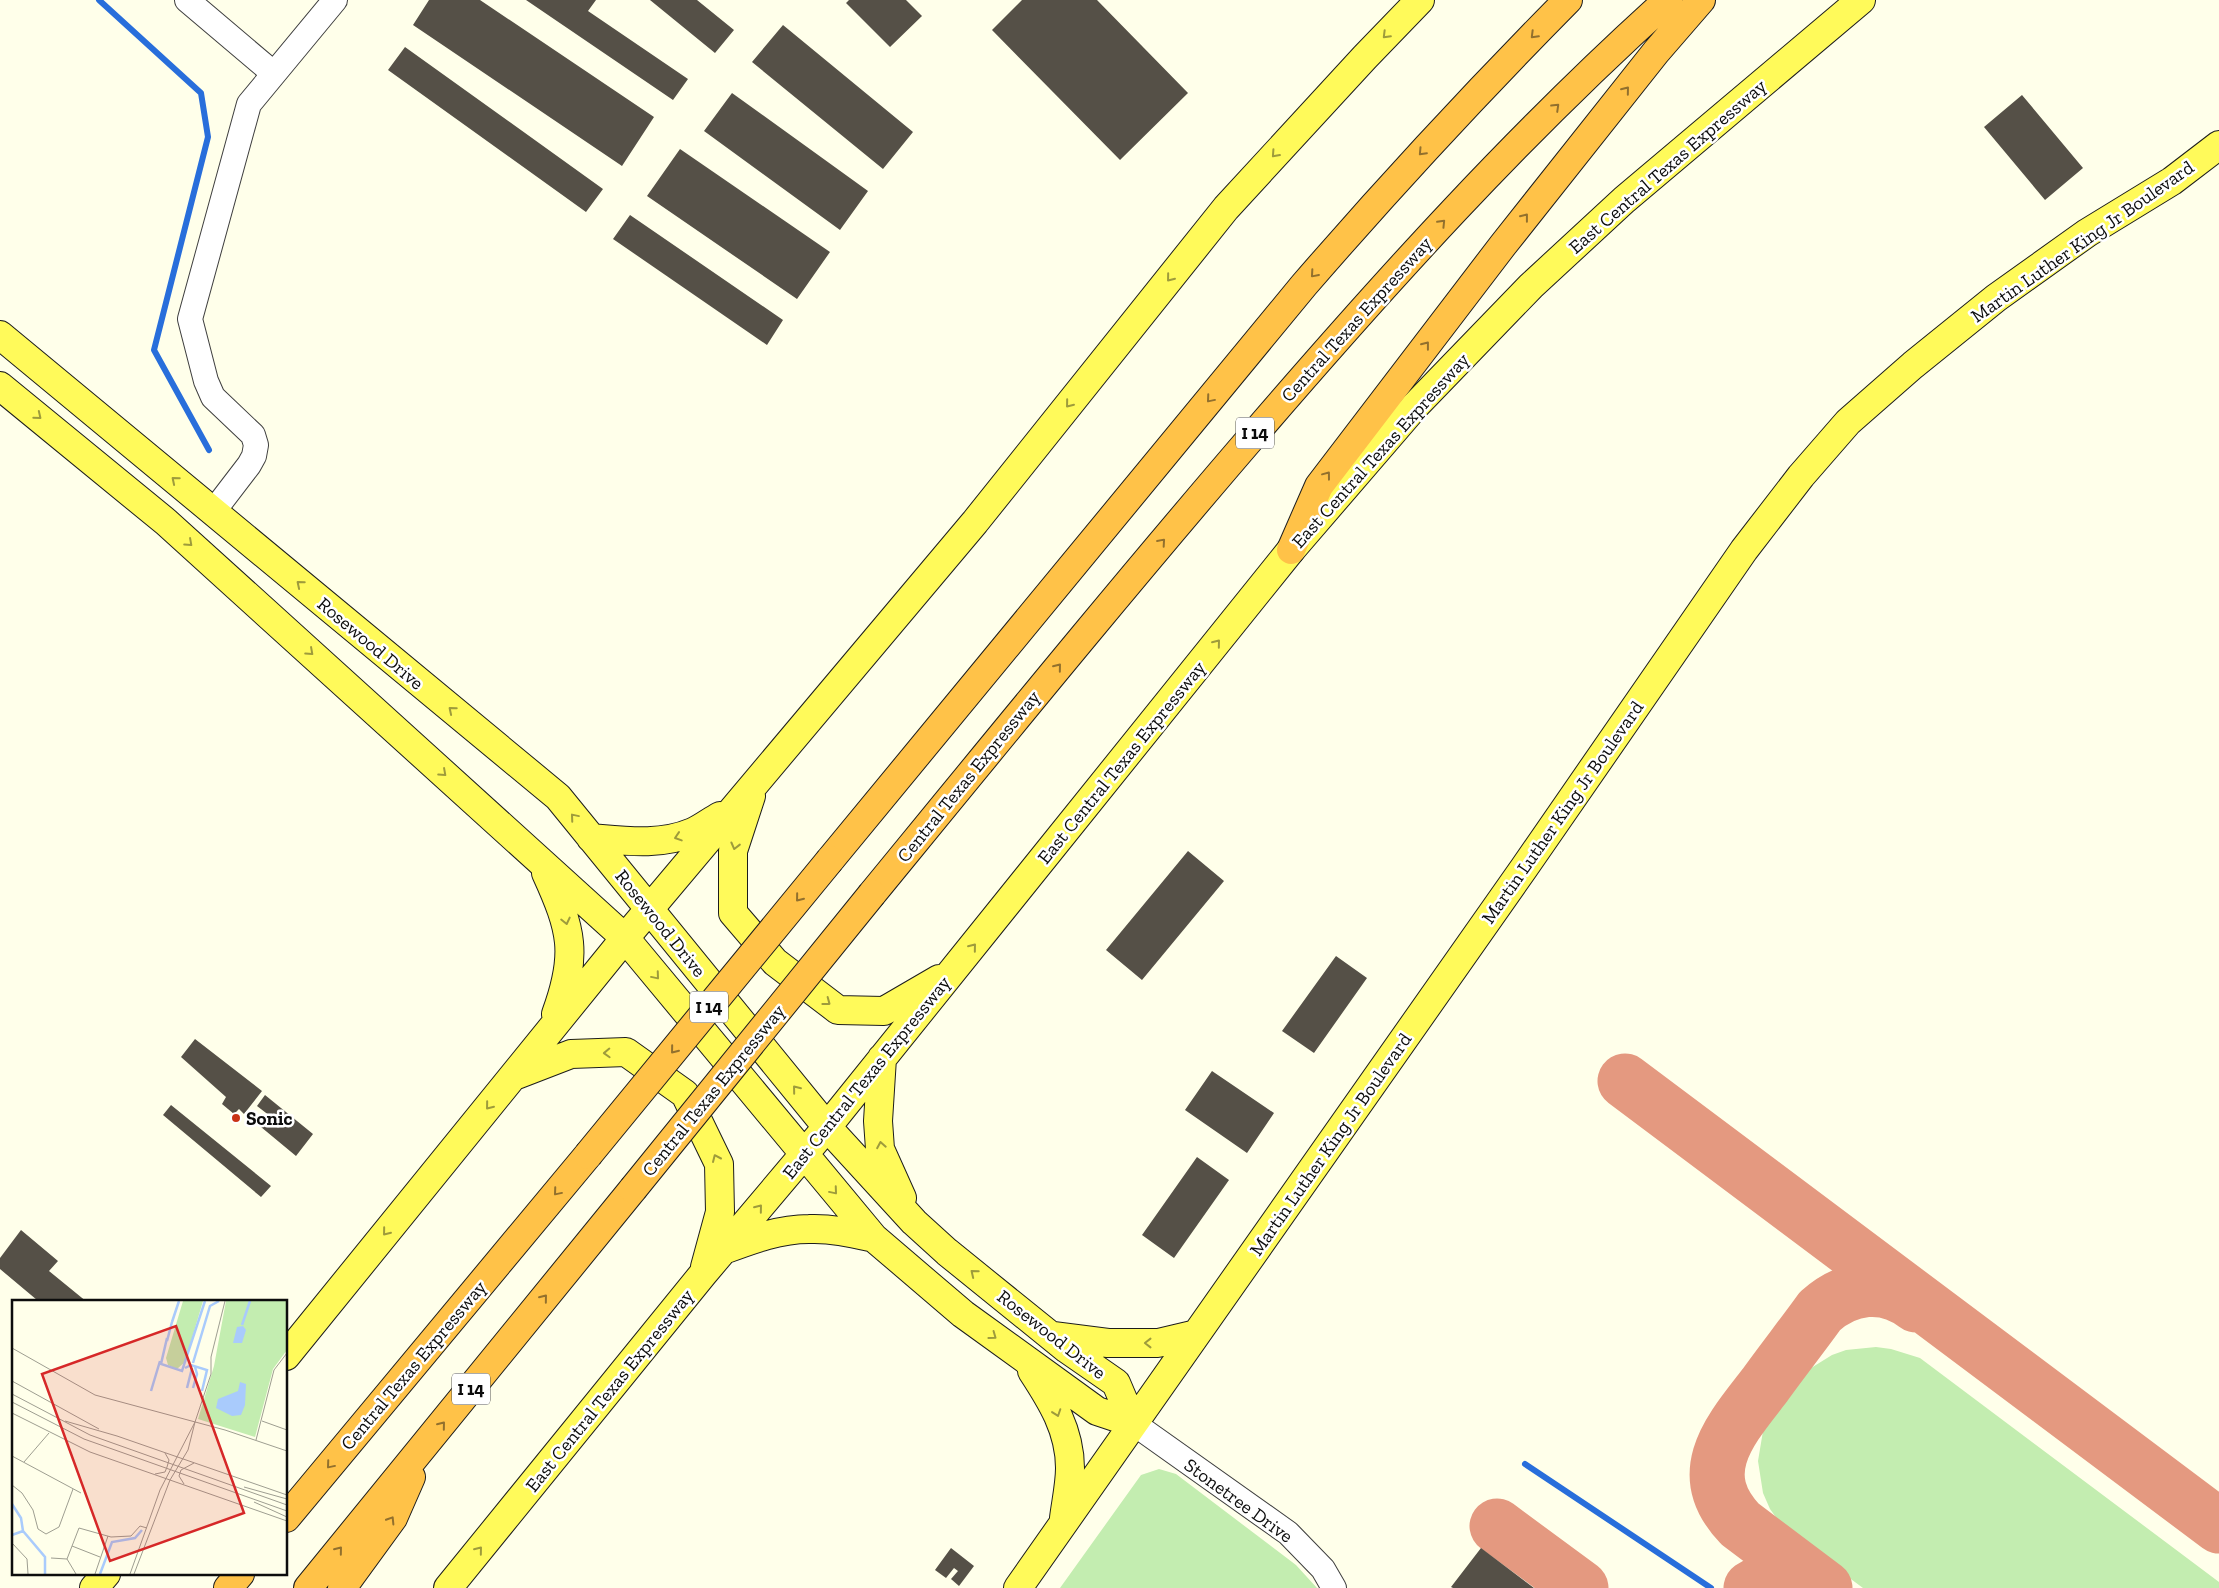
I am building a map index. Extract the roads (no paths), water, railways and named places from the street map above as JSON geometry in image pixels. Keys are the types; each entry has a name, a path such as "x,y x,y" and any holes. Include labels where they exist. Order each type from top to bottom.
{"highway":[{"name":"Central Texas Expressway","path":"288,1516 588,1155 1304,285 1382,195 1492,77 1568,0"},
{"name":"Central Texas Expressway","path":"308,1588 1156,548 1395,272 1521,141 1632,32 1668,0"},
{"path":"1291,550 1319,486 1503,245 1656,52 1701,0"},
{"path":"342,1588 393,1518 425,1445"},
{"path":"228,1588 238,1576"}],"main road":[{"path":"288,1354 625,938 975,522 1226,208 1364,56 1420,0"},
{"name":"East Central Texas Expressway","path":"448,1588 703,1274 803,1153 827,1127 1291,550 1415,406 1531,286 1624,200 1862,0"},
{"name":"Martin Luther King Jr Boulevard","path":"1018,1588 1519,876 1744,550 1801,476 1848,422 1913,365 1996,298 2087,233 2172,181 2219,144"},
{"name":"Rosewood Drive","path":"0,335 558,797 827,1127 914,1222 947,1252 1067,1349 1116,1383 1133,1423"},
{"name":"Rosewood Drive","path":"0,386 166,522 625,938 874,1238 963,1314 1022,1357 1098,1411 1133,1423"},
{"path":"755,783 733,851 733,913 775,962 838,1010 884,1010 953,971"},
{"path":"592,838 646,842 666,840 693,832 736,806"},
{"path":"540,861 563,910 568,932 570,958 567,980 549,1031"},
{"path":"512,1077 571,1054 626,1052 685,1094 719,1164 720,1212 703,1274"},
{"path":"882,1058 878,1121 880,1149 914,1222"},
{"path":"726,1248 767,1234 808,1228 840,1231 874,1238"},
{"path":"1053,1336 1108,1343 1158,1343 1196,1334"},
{"path":"1022,1357 1055,1406 1066,1437 1070,1467 1063,1522"},
{"path":"94,1588 104,1576"}],"street":[{"path":"187,0 273,74"},
{"path":"214,512 249,466 254,456 256,445 253,435 213,397 206,381 190,319 249,104 335,0"},
{"name":"Stonetree Drive","path":"1133,1423 1288,1533 1323,1569 1334,1588"}],"waterway":[{"path":"99,0 201,93 208,137 154,350 209,450"},
{"path":"1525,1464 1711,1588"}],"place":[{"name":"Sonic","path":"236,1118"}]}
